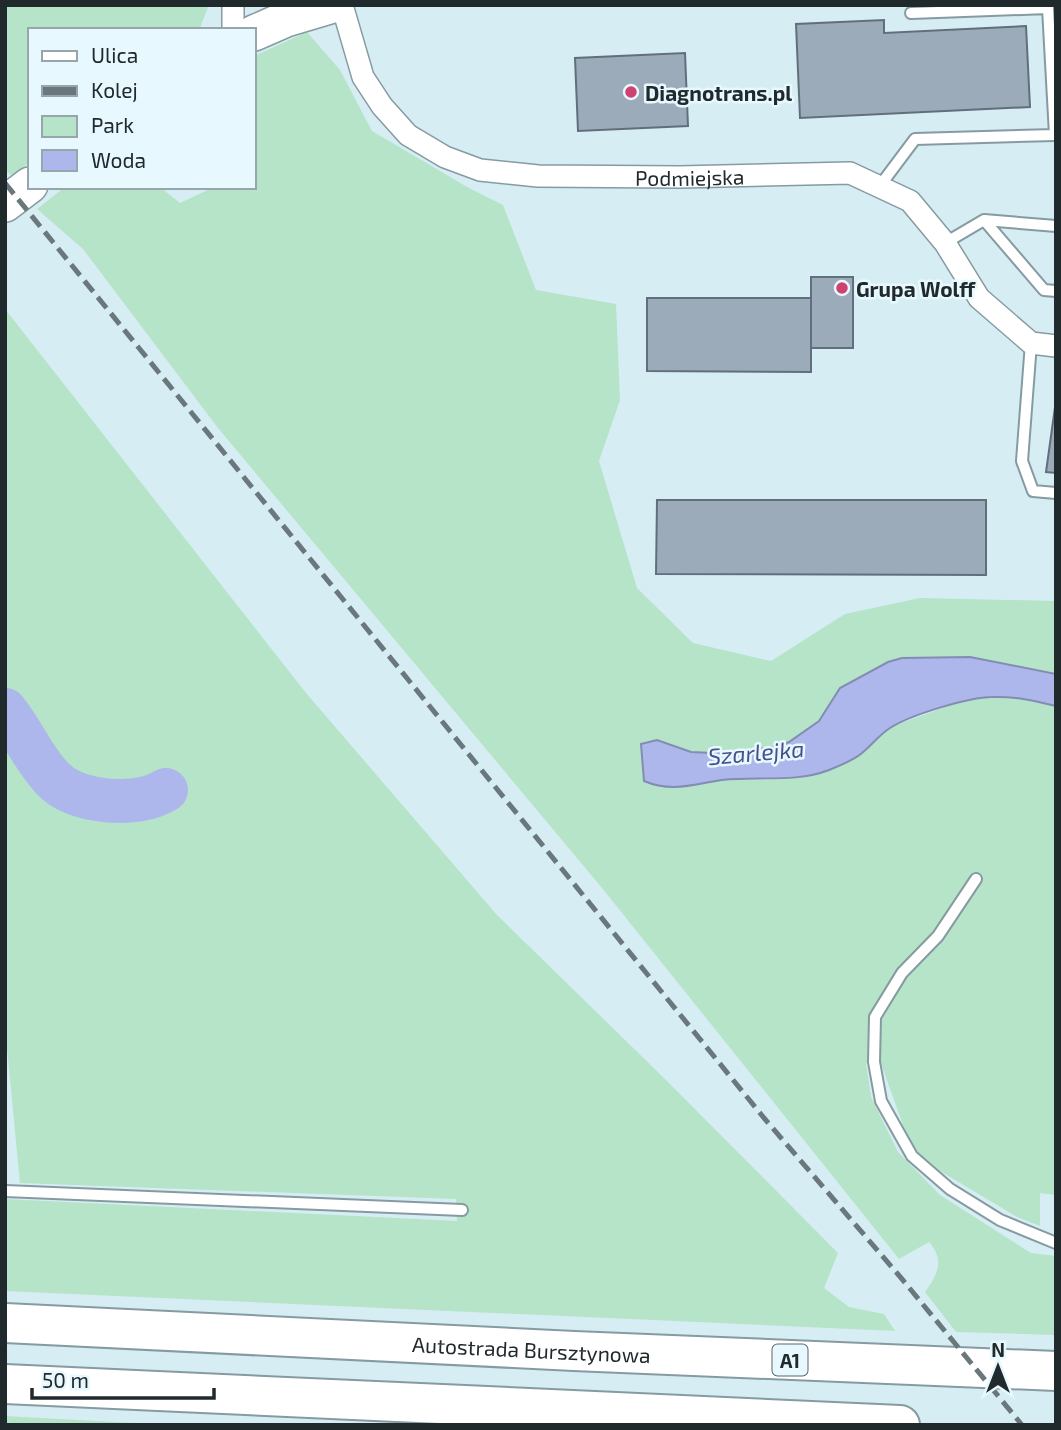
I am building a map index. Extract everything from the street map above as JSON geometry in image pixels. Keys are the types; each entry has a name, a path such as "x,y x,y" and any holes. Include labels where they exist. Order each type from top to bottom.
{"highway":[{"name":"Autostrada Bursztynowa","path":"5,1323 1056,1371"},
{"path":"5,1384 900,1425"}],"main road":[{"path":"256,32 286,19 333,5"},
{"path":"5,204 28,187"}],"street":[{"path":"233,5 233,28"},
{"name":"Podmiejska","path":"342,5 363,77 382,106 408,135 445,157 480,170 538,176 850,173 910,201 945,243 979,298 1031,343"},
{"path":"1031,343 1056,346"}],"lane":[{"path":"879,187 915,139 1055,135 1048,8 911,13"},
{"path":"945,243 984,220 1056,226"},
{"path":"984,220 1044,290 1056,291"},
{"path":"1031,343 1022,461 1033,491 1056,493"},
{"path":"976,880 938,936 902,973 874,1017 874,1062 881,1101 912,1156 950,1189 1000,1220 1056,1242"},
{"path":"5,1191 462,1210"}],"green space":[{"path":"5,5 209,5 200,28 28,28 28,163 11,176 5,168"},
{"path":"307,32 340,70 372,131 503,205 536,290 616,304 620,400 599,461 637,588 693,643 771,661 845,614 920,598 1056,601 1056,674 970,657 902,658 888,662 840,688 819,720 789,742 776,747 713,753 691,752 664,742 673,788 725,780 766,780 822,772 862,753 875,738 893,726 948,706 989,696 1056,706 1056,1195 1040,1193 1040,1226 1017,1217 925,1162 907,1136 879,1058 866,1063 871,1097 898,1152 940,1195 1031,1253 1056,1256 1056,1335 956,1332 925,1292 938,1267 937,1255 929,1242 899,1259 602,888 218,428 83,249 37,209 62,189 162,189 180,203 210,189 256,189 256,55"},
{"path":"5,309 306,693 497,915 838,1253 824,1288 849,1307 884,1314 895,1331 5,1291 5,1199 457,1221 456,1199 20,1183 5,1027"},
{"path":"5,1416 170,1425 5,1425"}],"water":[{"path":"970,657 1056,674 1056,706 1000,697 955,703 899,723 851,760 816,774 790,778 722,780 674,787 644,781 641,744 657,740 691,752 713,753 776,747 789,742 819,721 840,688 888,662 902,658"}],"building":[{"path":"884,20 884,33 1026,26 1030,107 800,118 796,24"},
{"name":"Diagnotrans.pl","path":"685,53 688,126 578,131 575,58"},
{"path":"811,277 853,277 853,348 811,348"},
{"path":"647,298 811,298 811,372 647,371"},
{"path":"1056,400 1056,473 1046,472"},
{"path":"657,500 986,500 986,575 656,574"}],"waterway":[{"name":"Szarlejka","path":"5,710 45,770 71,791 96,799 122,801 149,797 166,790"}],"railway":[{"path":"5,183 764,1118 1022,1425"}],"place":[{"name":"Diagnotrans.pl","path":"631,92"},
{"name":"Grupa Wolff","path":"842,288"}]}
